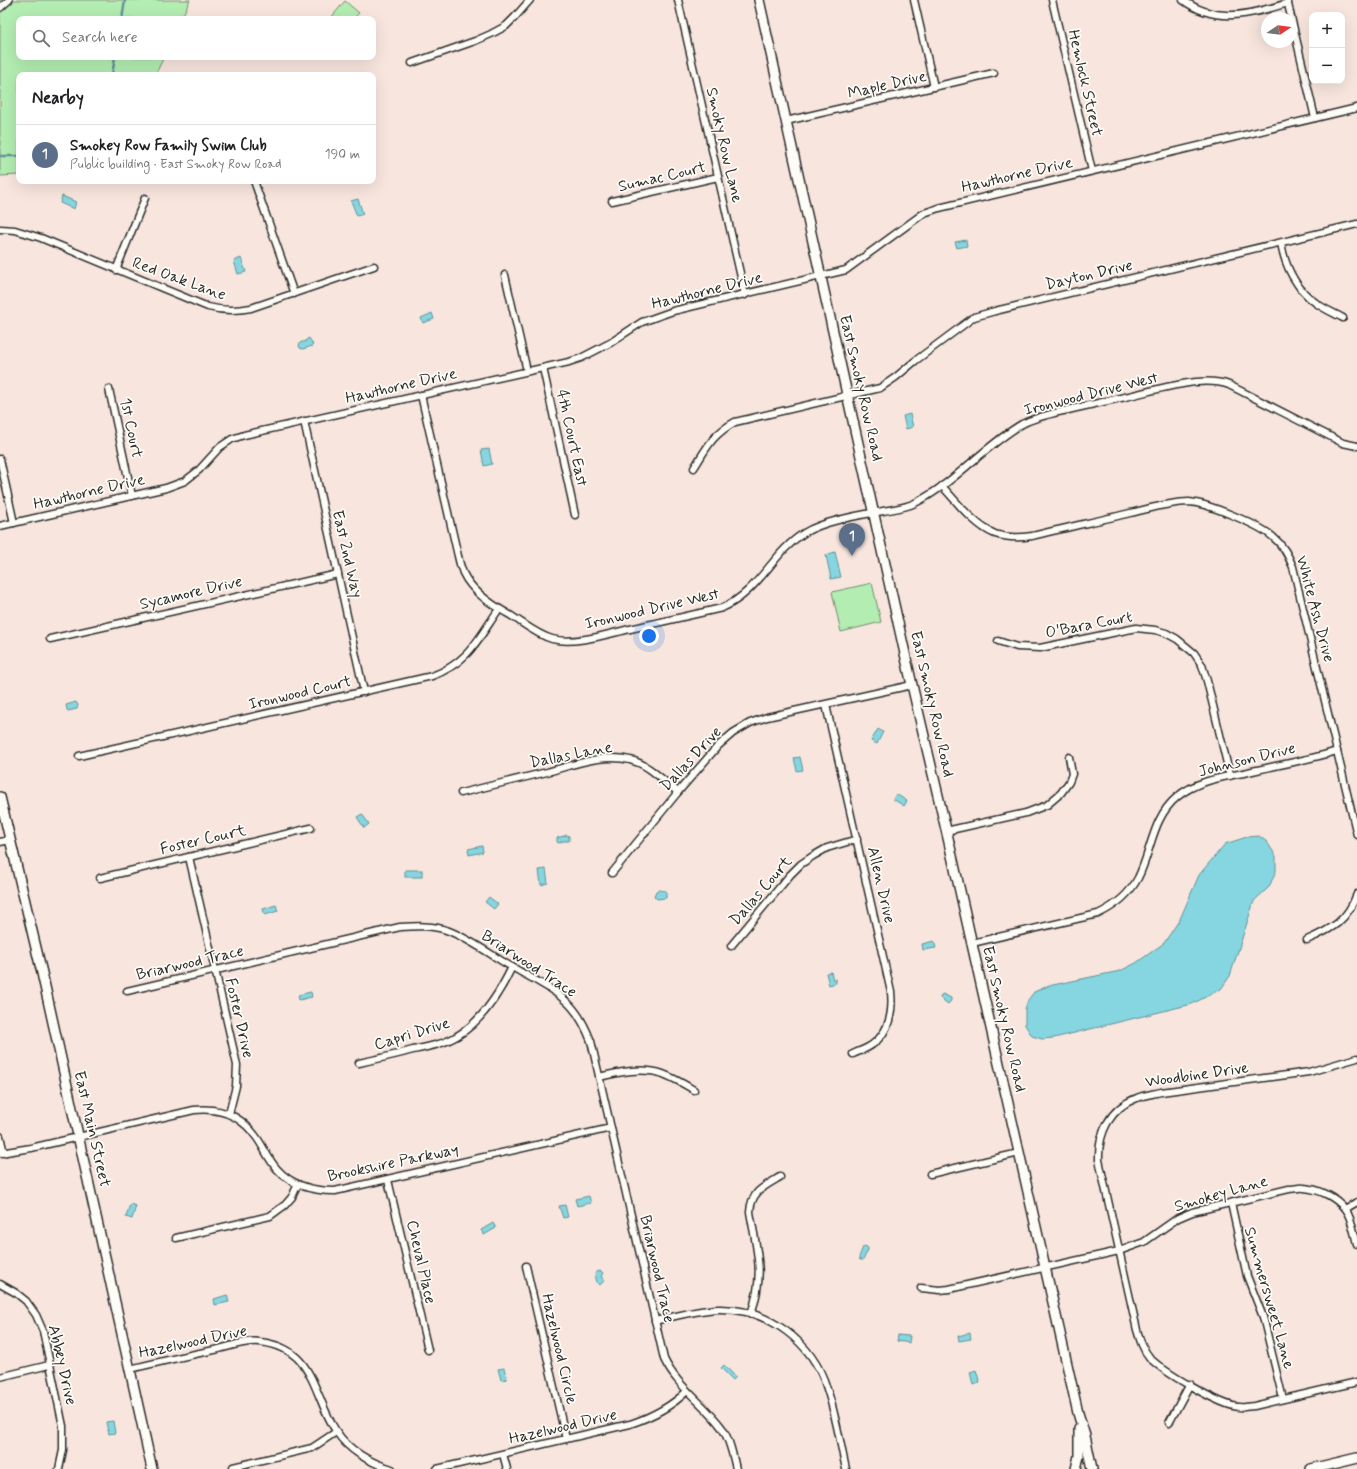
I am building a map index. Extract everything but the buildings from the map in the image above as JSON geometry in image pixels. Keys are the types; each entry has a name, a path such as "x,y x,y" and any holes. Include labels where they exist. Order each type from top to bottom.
{"street":[{"path":"0,8 9,0"},
{"path":"412,63 491,34 510,21 530,0"},
{"name":"Smoky Row Lane","path":"678,0 744,295"},
{"name":"East Smoky Row Road","path":"760,0 912,685 1078,1413"},
{"path":"914,0 934,87"},
{"name":"Hemlock Street","path":"1052,0 1092,171"},
{"path":"1183,0 1207,13 1225,16 1239,15 1287,2 1315,118"},
{"name":"Maple Drive","path":"786,121 994,73"},
{"name":"Hawthorne Drive","path":"0,526 166,488 185,481 199,470 220,446 232,439 244,435 543,368 581,358 610,343 642,322 656,316 846,270 924,213 950,205 1357,108"},
{"name":"Sumac Court","path":"612,201 718,178"},
{"path":"255,184 294,294"},
{"path":"116,270 145,198"},
{"name":"Dayton Drive","path":"694,468 710,441 723,428 735,422 880,388 974,317 1357,224"},
{"name":"Red Oak Lane","path":"0,229 15,230 41,238 208,307 221,310 236,311 251,308 374,266"},
{"path":"1281,243 1282,252 1290,272 1299,286 1316,303 1343,318"},
{"path":"505,275 526,371"},
{"name":"4th Court East","path":"543,368 575,515"},
{"name":"Ironwood Drive West","path":"421,395 463,573 470,584 481,596 499,609 552,639 575,640 722,608 748,592 794,540 804,533 813,528 914,504 934,492 1009,433 1031,420 1060,412 1194,382 1219,382 1229,385 1343,443 1357,446"},
{"name":"1st Court","path":"109,389 132,496"},
{"name":"East 2nd Way","path":"304,422 364,692"},
{"path":"0,459 14,522"},
{"name":"White Ash Drive","path":"942,486 980,525 994,534 1008,537 1018,538 1032,536 1142,510 1190,502 1204,505 1266,531 1281,544 1289,556 1293,567 1357,835"},
{"name":"Sycamore Drive","path":"50,639 338,574"},
{"name":"Ironwood Court","path":"79,756 364,692 444,672 453,667 468,654 499,609"},
{"name":"O'Bara Court","path":"998,641 1028,649 1040,648 1136,628 1155,630 1166,633 1177,639 1194,653 1202,665 1230,776"},
{"name":"Dallas Drive","path":"612,873 678,792 718,746 744,726 767,717 912,685"},
{"name":"Allen Drive","path":"826,705 891,992 892,1007 890,1021 883,1035 872,1045 853,1054"},
{"name":"Johnson Drive","path":"972,943 1098,914 1110,909 1121,900 1138,878 1157,824 1165,809 1176,798 1196,785 1337,751"},
{"path":"946,831 1026,814 1047,805 1061,793 1069,782 1072,774 1069,757"},
{"name":"Dallas Lane","path":"461,793 589,761 613,758 640,763 649,768 678,792"},
{"name":"East Main Street","path":"0,797 152,1469"},
{"name":"Foster Court","path":"100,878 311,828"},
{"name":"Dallas Court","path":"731,946 790,875 801,864 827,848 857,839"},
{"path":"0,842 10,840"},
{"name":"Foster Drive","path":"189,857 237,1065 236,1086 229,1114"},
{"path":"1307,940 1336,925 1347,913 1357,894"},
{"name":"Briarwood Trace","path":"127,991 400,927 414,926 448,930 472,943 561,998 579,1016 591,1041 664,1359 675,1378 723,1430 733,1453 736,1469"},
{"name":"Capri Drive","path":"359,1063 430,1046 458,1036 477,1021 484,1013 512,968"},
{"name":"Woodbine Drive","path":"1357,1058 1309,1072 1161,1092 1137,1098 1121,1107 1107,1122 1100,1138 1099,1149 1099,1160 1137,1330 1142,1346 1156,1364 1220,1402 1239,1407 1254,1406 1357,1382"},
{"path":"599,1077 628,1071 651,1072 662,1074 694,1090"},
{"name":"Brookshire Parkway","path":"2,1153 194,1110 215,1110 240,1119 249,1127 277,1169 285,1176 306,1188 322,1191 335,1191 611,1128"},
{"path":"0,1136 2,1153"},
{"path":"930,1174 1019,1153"},
{"path":"751,1314 758,1291 759,1261 750,1206 755,1194 763,1187 780,1177"},
{"name":"Cheval Place","path":"388,1180 428,1350"},
{"path":"176,1238 270,1216 285,1205 292,1197 298,1184"},
{"name":"Smokey Lane","path":"921,1288 940,1290 949,1289 1119,1251 1144,1242 1178,1218 1192,1212 1289,1189 1304,1188 1325,1193 1334,1198 1346,1209 1353,1226 1357,1244"},
{"path":"1346,1209 1357,1202"},
{"name":"Summersweet Lane","path":"1231,1203 1247,1276 1263,1318 1283,1399"},
{"name":"Hazelwood Circle","path":"526,1266 566,1439"},
{"name":"Abbey Drive","path":"0,1284 20,1296 36,1315 43,1332 49,1366 63,1426 63,1450 59,1469"},
{"path":"655,1321 707,1310 733,1310 751,1314 777,1325 798,1340 811,1354 827,1389 846,1469"},
{"name":"Hazelwood Drive","path":"130,1369 259,1341 279,1346 297,1356 304,1364 313,1380 336,1432 360,1455 378,1465 392,1469"},
{"path":"0,1377 49,1366"},
{"path":"1168,1423 1190,1384"},
{"name":"Hazelwood Drive","path":"437,1469 630,1424 648,1418 665,1409 688,1392"},
{"path":"1076,1469 1079,1456 1078,1413"},
{"path":"1078,1413 1085,1436 1092,1469"},
{"path":"233,1467 312,1448 336,1432"},
{"path":"503,1454 507,1469"},
{"path":"1311,1469 1357,1458"}],"green space":[{"path":"0,0 190,0 182,16 16,16 16,60 162,60 156,72 16,72 16,175 0,176"},
{"path":"345,1 359,13 356,16 332,16"},
{"path":"872,583 881,622 841,632 832,592"}],"water":[{"path":"62,196 76,202 74,209 60,203"},
{"path":"358,199 363,214 357,216 351,201"},
{"path":"966,240 967,246 957,248 955,242"},
{"path":"241,258 246,272 238,274 234,261"},
{"path":"432,313 434,319 423,323 421,318"},
{"path":"309,338 313,345 303,349 300,348 299,345 301,342 305,342"},
{"path":"910,414 913,427 906,429 903,416"},
{"path":"489,449 492,464 484,466 481,450"},
{"path":"835,552 841,577 831,579 826,555"},
{"path":"76,702 78,705 77,709 67,710 66,705"},
{"path":"878,729 883,732 877,744 871,741"},
{"path":"800,757 803,770 797,771 794,758"},
{"path":"896,794 907,801 904,806 893,799"},
{"path":"362,814 369,824 364,828 357,817"},
{"path":"567,835 569,836 569,841 557,842 557,838"},
{"path":"1259,836 1267,842 1276,856 1276,871 1269,887 1254,901 1230,976 1221,989 1192,1004 1054,1038 1042,1039 1032,1036 1025,1025 1025,1009 1028,1000 1034,992 1048,986 1120,971 1136,963 1164,943 1180,919 1199,875 1225,844 1247,837"},
{"path":"482,846 483,852 469,855 468,849"},
{"path":"546,869 548,883 541,885 539,870"},
{"path":"405,870 422,870 422,877 405,877"},
{"path":"656,891 666,891 666,898 657,899 654,896"},
{"path":"489,897 498,904 494,909 485,902"},
{"path":"276,905 278,911 265,915 263,909"},
{"path":"934,941 936,948 923,950 922,944"},
{"path":"831,972 833,980 836,979 836,983 829,985 826,973"},
{"path":"311,992 312,997 299,1000 298,995"},
{"path":"943,994 951,998 951,1001 948,1004 940,998"},
{"path":"589,1196 591,1203 577,1206 575,1199"},
{"path":"130,1204 136,1206 132,1219 126,1217"},
{"path":"565,1205 568,1217 563,1218 559,1206"},
{"path":"493,1223 496,1228 484,1235 481,1230"},
{"path":"865,1246 868,1250 863,1260 860,1260 859,1257 863,1247"},
{"path":"601,1271 603,1273 601,1277 604,1281 600,1285 597,1283 595,1274 596,1272"},
{"path":"227,1295 229,1302 215,1305 214,1299"},
{"path":"970,1333 971,1339 959,1341 958,1336"},
{"path":"898,1335 910,1336 909,1343 897,1341"},
{"path":"724,1365 736,1377 733,1380 721,1368"},
{"path":"504,1368 507,1379 501,1380 498,1369"},
{"path":"976,1370 980,1383 973,1385 970,1372"},
{"path":"113,1421 115,1433 109,1434 106,1422"}],"waterway":[{"path":"122,16 125,0"},
{"path":"112,72 114,60"},
{"path":"0,156 16,156"}],"place":[{"name":"Smokey Row Family Swim Club","path":"852,556"}]}
